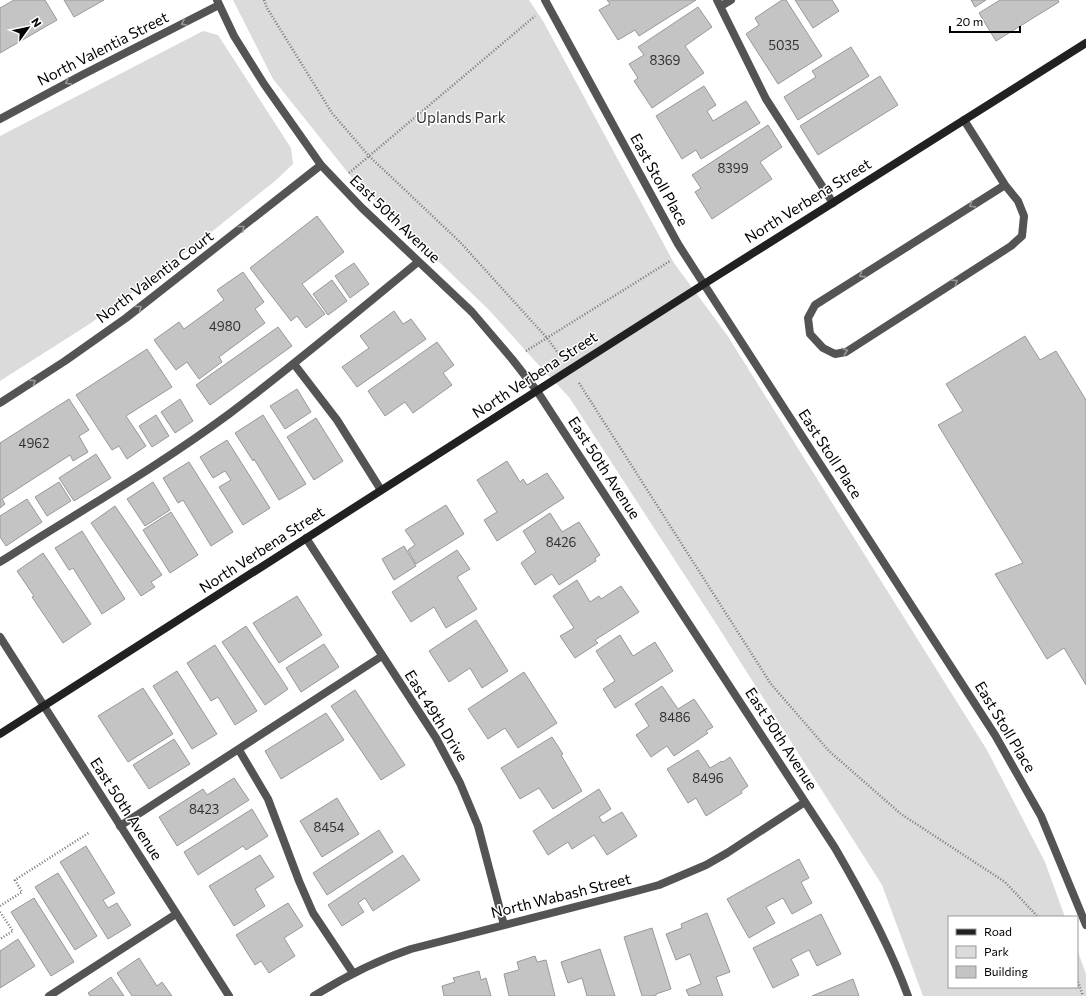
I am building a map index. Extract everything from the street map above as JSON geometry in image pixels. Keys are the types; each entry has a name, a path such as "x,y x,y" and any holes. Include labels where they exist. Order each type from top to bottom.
{"street":[{"path":"730,0 719,3 766,99 832,203"},
{"name":"North Valentia Street","path":"0,119 218,3"},
{"name":"East 50th Avenue","path":"218,3 234,36 264,84 321,166 362,208 472,312 537,391 835,848 859,889 893,958 908,996"},
{"name":"East Stoll Place","path":"546,3 684,253 995,735 1041,816 1086,925"},
{"name":"North Verbena Street","path":"0,734 570,369 1086,43"},
{"path":"964,120 1005,184 1018,201 1024,216 1022,236 1011,246 846,352 835,354 823,348 810,334 808,318 815,305 1005,184"},
{"name":"North Valentia Court","path":"0,403 65,361 126,318 321,166"},
{"path":"0,562 176,451 229,414 294,364 418,262"},
{"path":"294,364 336,420 381,490"},
{"name":"East 49th Drive","path":"306,538 436,738 460,783 478,826 504,925"},
{"name":"East 50th Avenue","path":"0,637 229,996"},
{"path":"120,826 382,656"},
{"path":"239,750 268,799 299,881 313,913 353,972"},
{"name":"North Wabash Street","path":"314,996 353,972 392,955 659,885 681,877 727,854 805,802"},
{"path":"49,996 176,914"}],"path":[{"path":"264,0 267,8 332,113 369,156 460,242 547,338 570,369 771,684 829,751 901,814 1006,882 1037,916"},
{"path":"338,182 546,3"},
{"path":"512,359 684,253"},
{"path":"0,906 22,892 15,880 90,832"},
{"path":"0,912 13,931 0,939"},
{"path":"1078,982 1083,996"}],"green space":[{"name":"Uplands Park","path":"233,0 529,0 543,21 674,263 727,335 987,750 1045,862 1065,916 948,916 948,988 1078,988 1078,952 1086,974 1086,996 923,996 882,885 715,622 569,397 489,310 353,179 273,79"},
{"path":"203,31 218,35 291,148 293,164 275,181 199,242 136,290 91,323 0,381 0,136"}],"building":[{"path":"14,0 45,0 57,20 0,53 0,8"},
{"path":"64,0 104,0 74,17"},
{"path":"607,0 696,0 639,36 635,30 618,40 599,10 610,4"},
{"path":"782,0 786,0 822,56 778,84 746,34 759,25 755,18"},
{"path":"795,0 832,0 839,11 813,28"},
{"path":"971,0 986,0 975,7"},
{"path":"1000,0 1058,0 1059,2 996,41 979,13"},
{"path":"698,7 712,27 685,46 704,73 652,108 634,81 638,78 629,64 644,55 638,47"},
{"path":"851,47 869,76 798,120 784,97 816,77 812,71"},
{"path":"880,76 898,105 818,155 800,126"},
{"path":"704,86 716,105 707,111 713,121 746,101 760,123 701,159 696,150 682,159 656,116"},
{"path":"768,125 782,147 760,162 772,179 712,219 695,192 701,188 692,175"},
{"path":"317,216 344,252 302,284 325,314 306,328 297,316 291,321 250,268"},
{"path":"354,263 369,284 350,298 335,276"},
{"path":"243,272 264,302 255,309 265,323 219,357 222,362 199,379 187,362 176,370 154,340 179,322 184,329 224,300 217,290"},
{"path":"332,280 347,301 328,315 313,294"},
{"path":"394,311 403,324 411,319 426,339 357,387 342,367 369,348 360,336"},
{"path":"278,327 292,346 210,405 196,385"},
{"path":"1025,336 1040,360 1056,351 1086,400 1086,685 1064,648 1047,659 995,574 1023,563 938,425 963,411 946,384"},
{"path":"437,342 454,365 443,373 452,385 413,413 405,402 385,416 368,391"},
{"path":"147,349 172,387 126,416 146,446 127,459 119,446 112,450 76,395"},
{"path":"297,389 311,412 285,429 270,406"},
{"path":"69,399 89,430 79,436 88,452 73,461 70,455 2,499 5,504 0,508 0,443"},
{"path":"180,399 193,421 175,433 161,412"},
{"path":"156,415 169,436 152,447 139,426"},
{"path":"263,415 306,484 279,500 254,459 253,461 235,433"},
{"path":"316,418 343,461 314,480 287,437"},
{"path":"227,440 270,508 243,525 219,487 231,480 225,471 213,478 200,457"},
{"path":"96,454 111,478 74,501 59,478"},
{"path":"507,461 520,482 523,479 527,485 547,473 564,498 497,541 484,520 497,512 477,480"},
{"path":"189,462 233,532 211,546 183,500 178,503 163,478"},
{"path":"59,482 71,501 47,516 35,497"},
{"path":"153,482 170,510 145,526 127,499"},
{"path":"27,499 42,522 6,546 0,537 0,516"},
{"path":"446,505 464,534 416,564 408,550 415,545 405,530"},
{"path":"115,506 162,575 151,582 155,587 141,596 91,523"},
{"path":"171,512 198,555 170,573 143,530"},
{"path":"550,513 562,532 579,522 600,555 595,558 596,561 559,585 552,574 535,585 521,563 536,552 523,531"},
{"path":"82,531 125,599 102,614 73,568 69,570 55,548"},
{"path":"404,546 416,566 394,580 382,559"},
{"path":"457,550 470,569 457,577 477,609 446,628 434,607 411,622 392,592"},
{"path":"43,553 91,624 63,643 32,597 34,596 17,571"},
{"path":"577,580 590,602 599,596 601,599 621,586 639,612 595,640 598,643 575,658 560,636 574,628 553,596"},
{"path":"297,596 322,635 279,663 253,623"},
{"path":"476,620 508,671 482,688 470,668 449,682 429,651"},
{"path":"246,626 288,689 265,705 222,642"},
{"path":"620,635 633,656 655,642 673,671 615,708 603,689 615,681 596,651"},
{"path":"324,644 339,667 301,692 286,668"},
{"path":"215,645 257,711 235,725 218,697 211,701 187,663"},
{"path":"177,671 217,734 192,749 153,686"},
{"path":"524,672 557,723 518,748 505,728 488,739 468,709"},
{"path":"662,686 678,709 694,699 713,727 706,731 708,733 674,756 667,746 651,757 636,735 649,726 635,704"},
{"path":"143,688 173,734 128,762 98,716"},
{"path":"355,690 405,765 381,780 331,706"},
{"path":"326,713 344,740 281,779 265,751"},
{"path":"552,737 563,754 561,755 582,791 553,809 539,788 520,799 501,768"},
{"path":"174,739 190,764 149,789 133,765"},
{"path":"698,750 710,768 730,757 748,786 741,791 742,793 706,816 696,798 688,803 667,769"},
{"path":"234,778 249,800 177,846 159,817 203,789 207,795"},
{"path":"599,789 611,809 599,817 603,823 622,812 637,836 607,855 594,835 572,849 568,842 548,855 533,831"},
{"path":"337,798 359,834 322,857 300,821"},
{"path":"252,809 268,836 246,850 243,846 198,875 184,852"},
{"path":"379,830 393,852 327,895 313,873"},
{"path":"86,846 115,893 103,900 108,908 117,903 131,925 108,939 60,862"},
{"path":"260,855 274,877 255,889 265,906 234,926 209,886"},
{"path":"403,855 420,880 373,911 365,898 358,903 364,912 342,926 328,905"},
{"path":"799,859 809,878 801,882 812,903 792,914 783,898 766,907 775,923 749,938 727,899"},
{"path":"58,873 97,936 75,950 35,887"},
{"path":"34,898 74,962 51,976 11,912"},
{"path":"288,903 303,926 284,938 295,956 269,973 261,961 255,965 236,935"},
{"path":"707,913 730,972 716,977 723,996 689,996 686,990 701,984 690,954 676,960 666,934 682,928 681,924"},
{"path":"821,914 841,954 817,966 809,950 791,959 799,975 773,988 753,948"},
{"path":"652,928 671,989 656,994 656,996 642,996 624,937"},
{"path":"18,939 35,966 0,988 0,951"},
{"path":"600,949 615,996 587,996 582,978 568,983 561,962"},
{"path":"535,956 537,962 546,960 555,996 509,996 504,974 518,970 517,962"},
{"path":"139,958 157,986 162,982 172,996 132,996 117,973"},
{"path":"479,971 481,980 486,978 491,996 444,996 442,986 455,982 453,978"},
{"path":"111,977 124,996 90,996 88,993"},
{"path":"853,979 859,996 812,996"}]}
